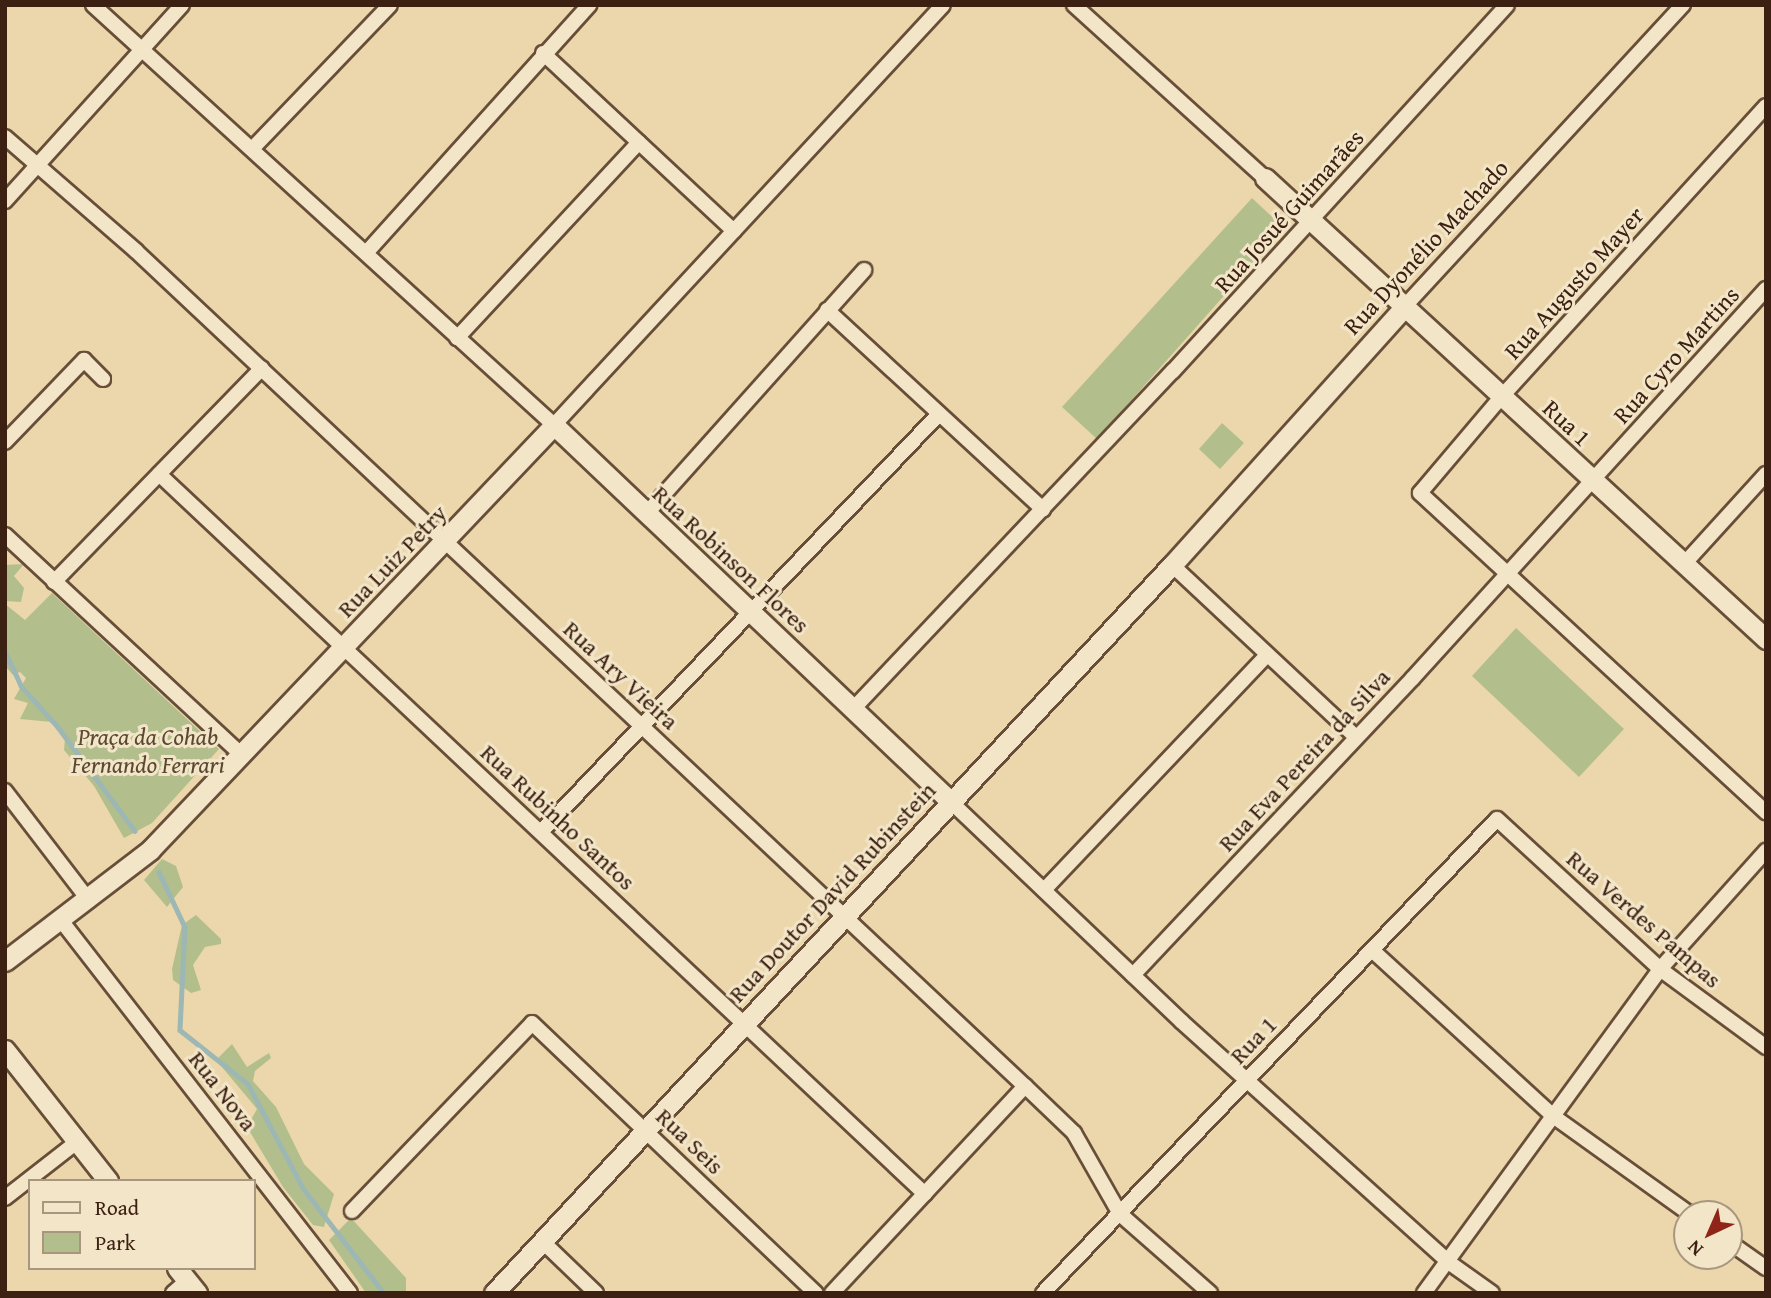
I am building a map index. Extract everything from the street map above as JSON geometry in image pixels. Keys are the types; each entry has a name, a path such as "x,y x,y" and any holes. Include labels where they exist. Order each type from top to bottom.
{"street":[{"name":"Rua Robinson Flores","path":"93,5 554,425 1182,1022 1447,1261 1492,1293"},
{"path":"5,201 183,5"},
{"path":"246,144 390,5"},
{"path":"366,253 543,53 589,5"},
{"name":"Rua Luiz Petry","path":"5,961 150,850 554,425 943,5"},
{"path":"1074,5 1265,178"},
{"name":"Rua Josué Guimarães","path":"854,708 1103,446 1507,5"},
{"name":"Rua Dyonélio Machado","path":"1207,524 1683,5"},
{"path":"543,53 734,231"},
{"name":"Rua Augusto Mayer","path":"1507,576 1420,494 1502,396 1766,106"},
{"name":"Rua Ary Vieira","path":"5,137 136,251 262,368 642,727 845,914 1074,1133 1120,1214 1210,1293"},
{"path":"457,338 639,142"},
{"name":"Rua 1","path":"1265,178 1766,639"},
{"path":"647,513 864,270"},
{"name":"Rua Cyro Martins","path":"1507,576 1766,289"},
{"path":"827,310 1043,509"},
{"path":"5,442 84,360 103,379"},
{"path":"54,582 262,368"},
{"path":"541,832 938,415"},
{"name":"Rua Rubinho Santos","path":"159,474 925,1194"},
{"path":"1684,564 1766,474"},
{"name":"Rua Doutor David Rubinstein","path":"494,1293 1172,565 1207,524"},
{"path":"5,535 241,754"},
{"path":"1172,565 1356,737"},
{"path":"1507,576 1766,812"},
{"name":"Rua Eva Pereira da Silva","path":"1133,975 1507,576"},
{"path":"1044,890 1267,655"},
{"path":"5,792 87,898"},
{"name":"Rua 1","path":"1043,1293 1497,819"},
{"name":"Rua Verdes Pampas","path":"1497,819 1660,969 1766,1047"},
{"path":"1424,1293 1660,969 1766,851"},
{"name":"Rua Nova","path":"60,919 350,1293"},
{"path":"1372,950 1553,1116 1673,1202"},
{"name":"Rua Seis","path":"352,1211 532,1023 816,1293"},
{"path":"5,1050 106,1179"},
{"path":"832,1293 1025,1086"},
{"path":"29,1179 77,1142"},
{"path":"5,1198 28,1180"},
{"path":"542,1241 596,1293"},
{"path":"1743,1252 1766,1268"}],"green space":[{"path":"1252,198 1284,228 1097,439 1062,407"},
{"path":"1222,423 1244,443 1220,469 1199,449"},
{"path":"24,564 14,576 24,588 21,602 5,601 5,565"},
{"name":"Praça da Cohab Fernando Ferrari","path":"52,593 219,749 152,823 124,838 94,786 64,750 65,738 52,722 20,719 28,703 14,699 26,678 20,672 13,675 5,666 5,604 25,620"},
{"path":"1516,628 1624,729 1579,777 1472,676"},
{"path":"162,859 176,866 183,887 167,907 144,880"},
{"path":"196,915 221,939 221,944 205,947 193,965 201,990 191,993 173,980 172,969 182,925"},
{"path":"232,1044 247,1067 269,1053 271,1058 255,1071 253,1081 276,1107 304,1164 334,1194 324,1227 313,1225 283,1187 247,1127 257,1109 216,1060"},
{"path":"351,1218 406,1278 406,1293 366,1293 329,1240"}],"waterway":[{"path":"5,651 21,686 58,727 135,831"},
{"path":"159,872 185,927 180,1030 248,1084 303,1188 384,1293"}]}
